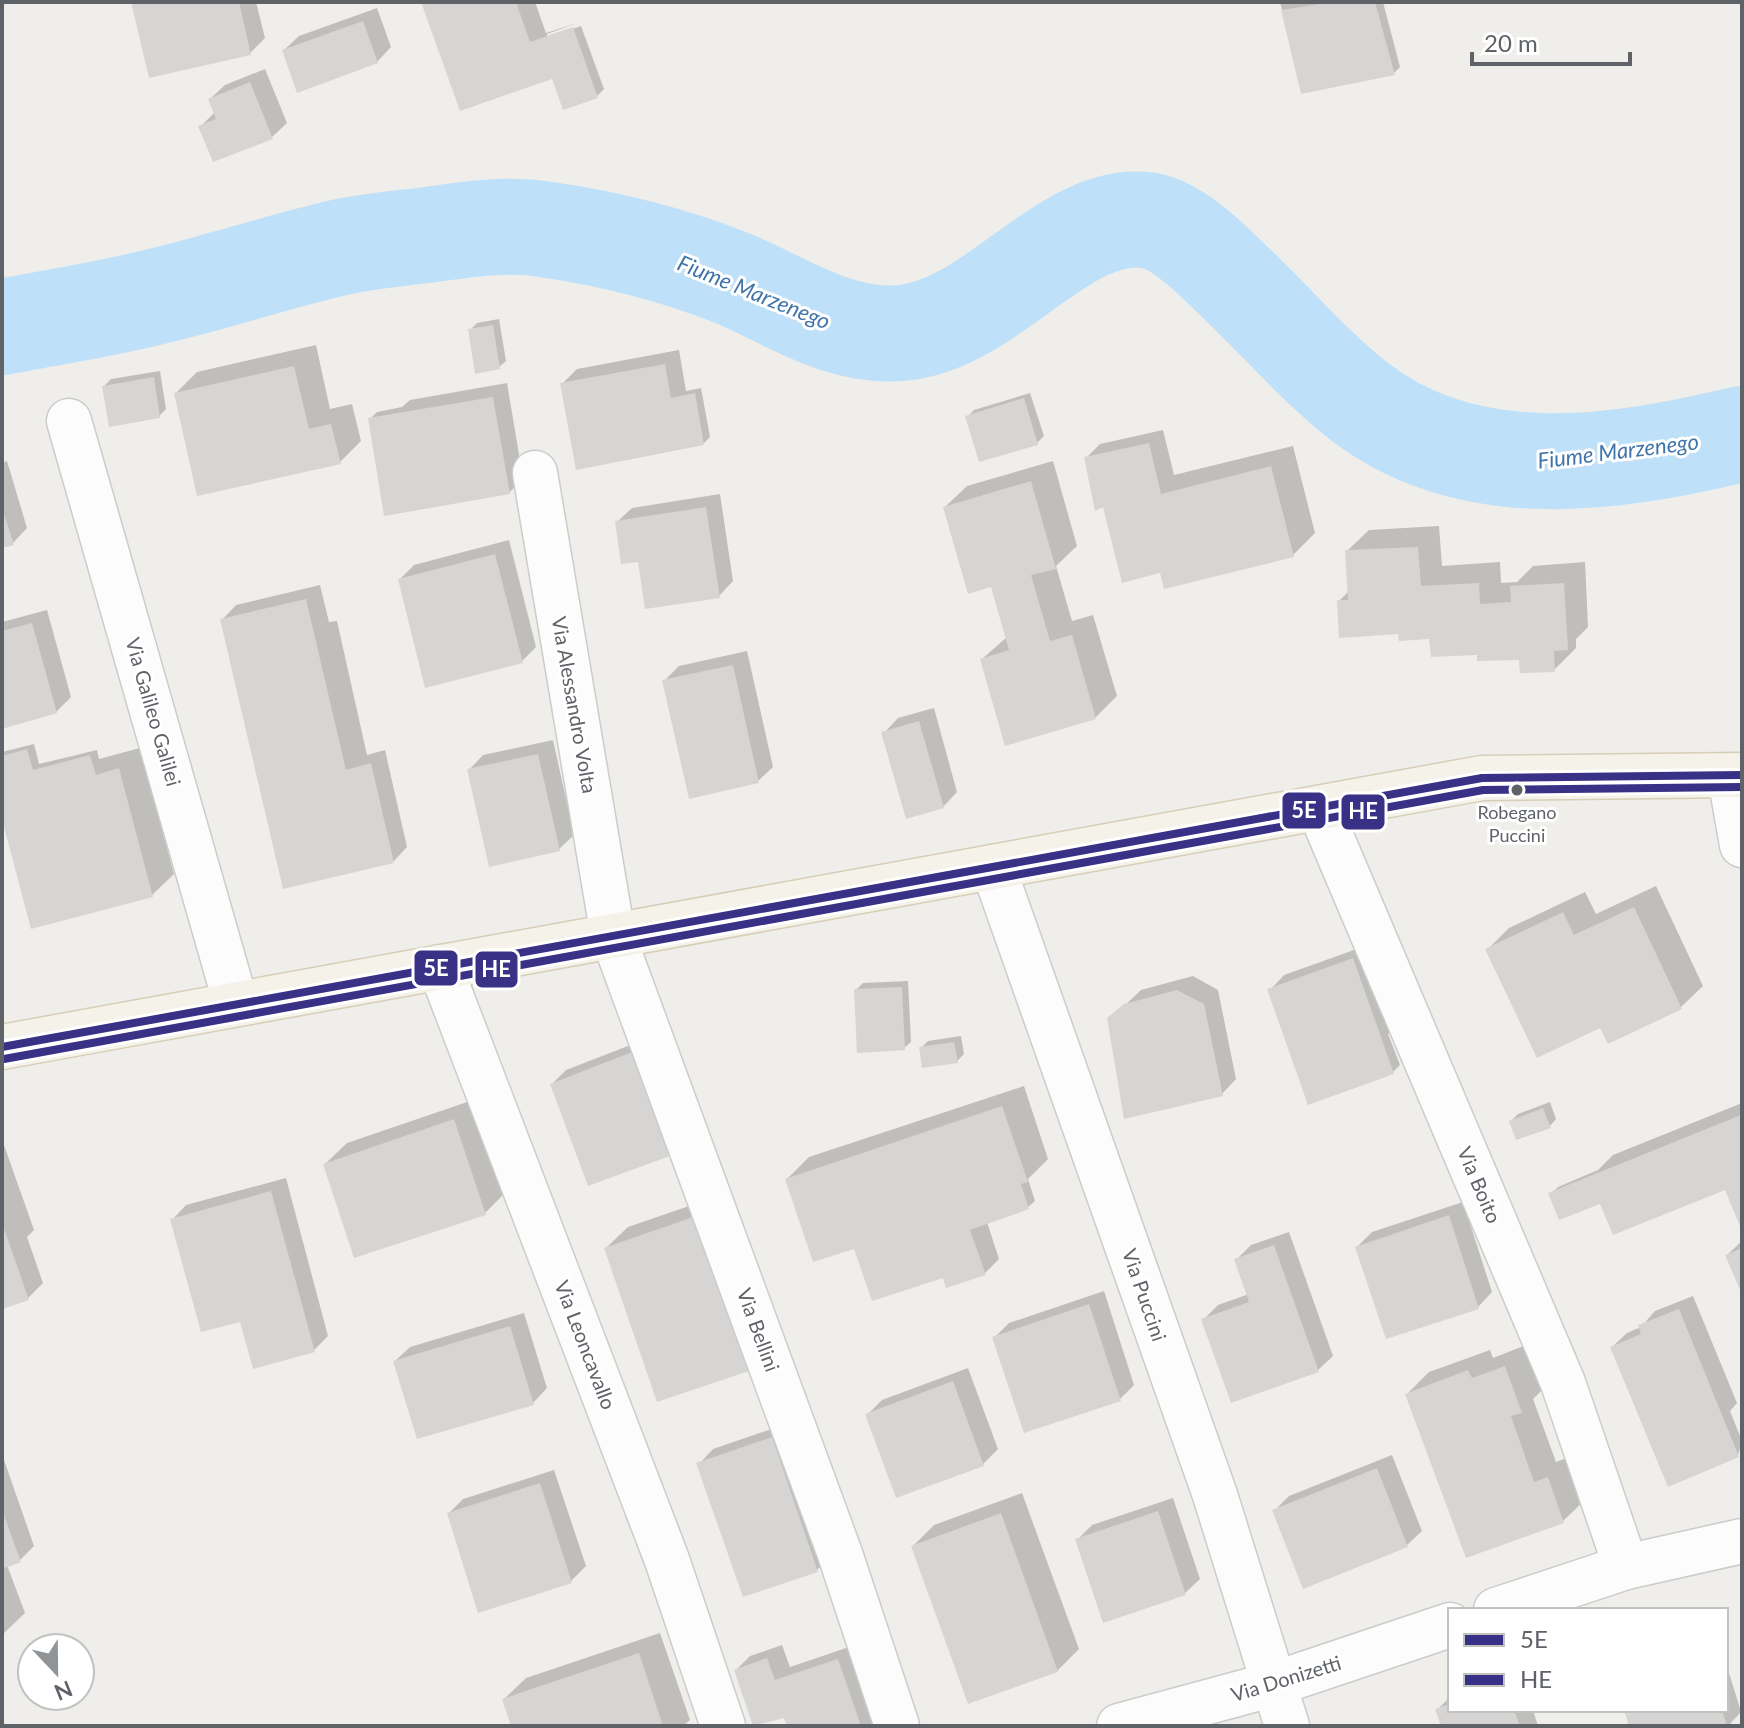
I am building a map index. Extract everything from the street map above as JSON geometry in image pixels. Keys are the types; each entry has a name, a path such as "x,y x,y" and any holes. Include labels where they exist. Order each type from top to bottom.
{"main road":[{"path":"2,1047 1482,778 1736,776"}],"street":[{"name":"Via Galileo Galilei","path":"69,421 236,1004"},
{"name":"Via Alessandro Volta","path":"535,473 613,936"},
{"path":"1736,776 1742,845"},
{"name":"Via Boito","path":"1319,808 1563,1383 1626,1567"},
{"name":"Via Puccini","path":"993,867 1215,1495 1287,1726"},
{"name":"Via Bellini","path":"613,936 840,1554 897,1726"},
{"name":"Via Leoncavallo","path":"440,967 667,1560 723,1726"},
{"path":"1502,1608 1626,1567 1742,1541"},
{"name":"Via Donizetti","path":"1119,1726 1274,1684 1448,1626"}],"building":[{"path":"131,2 239,2 251,55 149,78"},
{"path":"421,2 516,2 530,42 573,27 598,98 563,110 552,79 460,111"},
{"path":"1332,2 1375,2 1395,75 1301,94 1281,10"},
{"path":"363,21 378,63 297,93 282,50"},
{"path":"250,82 273,139 213,162 198,126 216,119 208,99"},
{"path":"493,325 500,369 475,374 468,329"},
{"path":"665,364 671,398 695,393 704,445 576,470 560,383"},
{"path":"294,366 309,429 331,424 341,464 197,496 174,393"},
{"path":"154,377 160,418 109,427 102,386"},
{"path":"493,397 510,494 384,516 368,418"},
{"path":"1024,398 1038,445 979,462 965,416"},
{"path":"1149,443 1161,494 1271,466 1294,557 1164,589 1160,573 1122,583 1103,507 1095,511 1084,457"},
{"path":"1031,481 1056,569 1031,575 1050,641 1072,635 1096,719 1005,746 980,659 1009,650 991,587 968,594 943,507"},
{"path":"706,507 720,598 645,609 638,562 621,564 615,521"},
{"path":"2,508 14,545 2,548"},
{"path":"1418,547 1421,586 1479,583 1480,604 1511,602 1510,586 1564,583 1568,650 1554,651 1555,672 1520,673 1519,660 1477,661 1477,655 1431,657 1429,639 1399,641 1398,634 1339,638 1337,600 1348,600 1345,550"},
{"path":"495,554 523,663 425,688 398,579"},
{"path":"306,599 346,770 371,763 394,863 283,889 220,619"},
{"path":"32,623 57,713 2,729 2,631"},
{"path":"733,665 759,783 689,799 662,680"},
{"path":"919,721 944,808 906,819 881,732"},
{"path":"27,749 33,770 90,755 96,775 119,768 153,897 31,929 2,819 2,756"},
{"path":"538,754 560,851 489,867 467,769"},
{"path":"1634,907 1682,1009 1608,1044 1600,1028 1537,1058 1485,949 1563,912 1574,935"},
{"path":"1353,958 1394,1074 1308,1105 1267,989"},
{"path":"902,987 905,1050 857,1053 854,989"},
{"path":"1177,990 1204,1004 1223,1096 1124,1119 1107,1018 1124,1004"},
{"path":"954,1042 958,1063 922,1068 919,1047"},
{"path":"632,1052 670,1156 588,1186 550,1084"},
{"path":"1002,1106 1028,1182 1021,1184 1029,1209 970,1230 986,1275 946,1288 943,1278 872,1301 854,1249 813,1262 785,1179"},
{"path":"1543,1108 1551,1128 1516,1140 1509,1121"},
{"path":"1741,1115 1742,1231 1725,1190 1613,1235 1600,1204 1559,1220 1548,1193"},
{"path":"454,1119 486,1215 354,1258 323,1164"},
{"path":"271,1191 315,1352 253,1369 240,1322 201,1332 170,1219"},
{"path":"1449,1215 1479,1309 1386,1339 1355,1247"},
{"path":"696,1216 749,1371 657,1402 604,1248"},
{"path":"2,1223 29,1300 2,1309"},
{"path":"1274,1245 1319,1372 1231,1403 1201,1319 1249,1302 1234,1259"},
{"path":"1742,1248 1742,1289 1740,1290 1725,1255"},
{"path":"1089,1304 1121,1401 1024,1433 992,1337"},
{"path":"1679,1309 1739,1457 1668,1487 1610,1347 1641,1334 1638,1325"},
{"path":"510,1326 534,1405 417,1439 393,1361"},
{"path":"1505,1366 1522,1413 1511,1416 1534,1482 1548,1477 1564,1523 1466,1558 1405,1394 1468,1370 1472,1378"},
{"path":"953,1381 984,1466 896,1498 865,1414"},
{"path":"772,1437 818,1572 743,1597 696,1463"},
{"path":"1377,1468 1408,1547 1303,1589 1272,1510"},
{"path":"540,1483 572,1583 478,1613 447,1513"},
{"path":"2,1510 21,1562 2,1569"},
{"path":"1158,1511 1186,1595 1103,1623 1075,1539"},
{"path":"1001,1513 1058,1672 968,1704 911,1546"},
{"path":"639,1653 663,1726 511,1726 502,1699"},
{"path":"767,1658 775,1680 838,1659 861,1726 787,1726 784,1718 753,1726 734,1670"},
{"path":"1448,1705 1448,1712 1515,1712 1520,1726 1441,1726 1435,1709"},
{"path":"1625,1712 1723,1712 1727,1726 1629,1726"}],"waterway":[{"name":"Fiume Marzenego","path":"2,327 106,308 345,246 473,229 519,227 596,238 665,255 732,278 834,324 878,333 901,333 934,326 965,311 1084,233 1114,222 1145,220 1170,228 1195,245 1328,375 1360,402 1403,429 1449,447 1496,457 1545,461 1595,459 1645,454 1742,434"}],"transit line":[{"name":"5E","path":"2,1047 1482,778 1742,775"},
{"name":"HE","path":"4,1059 1483,790 1742,787"}],"place":[{"name":"Robegano Puccini","path":"1517,790"}]}
